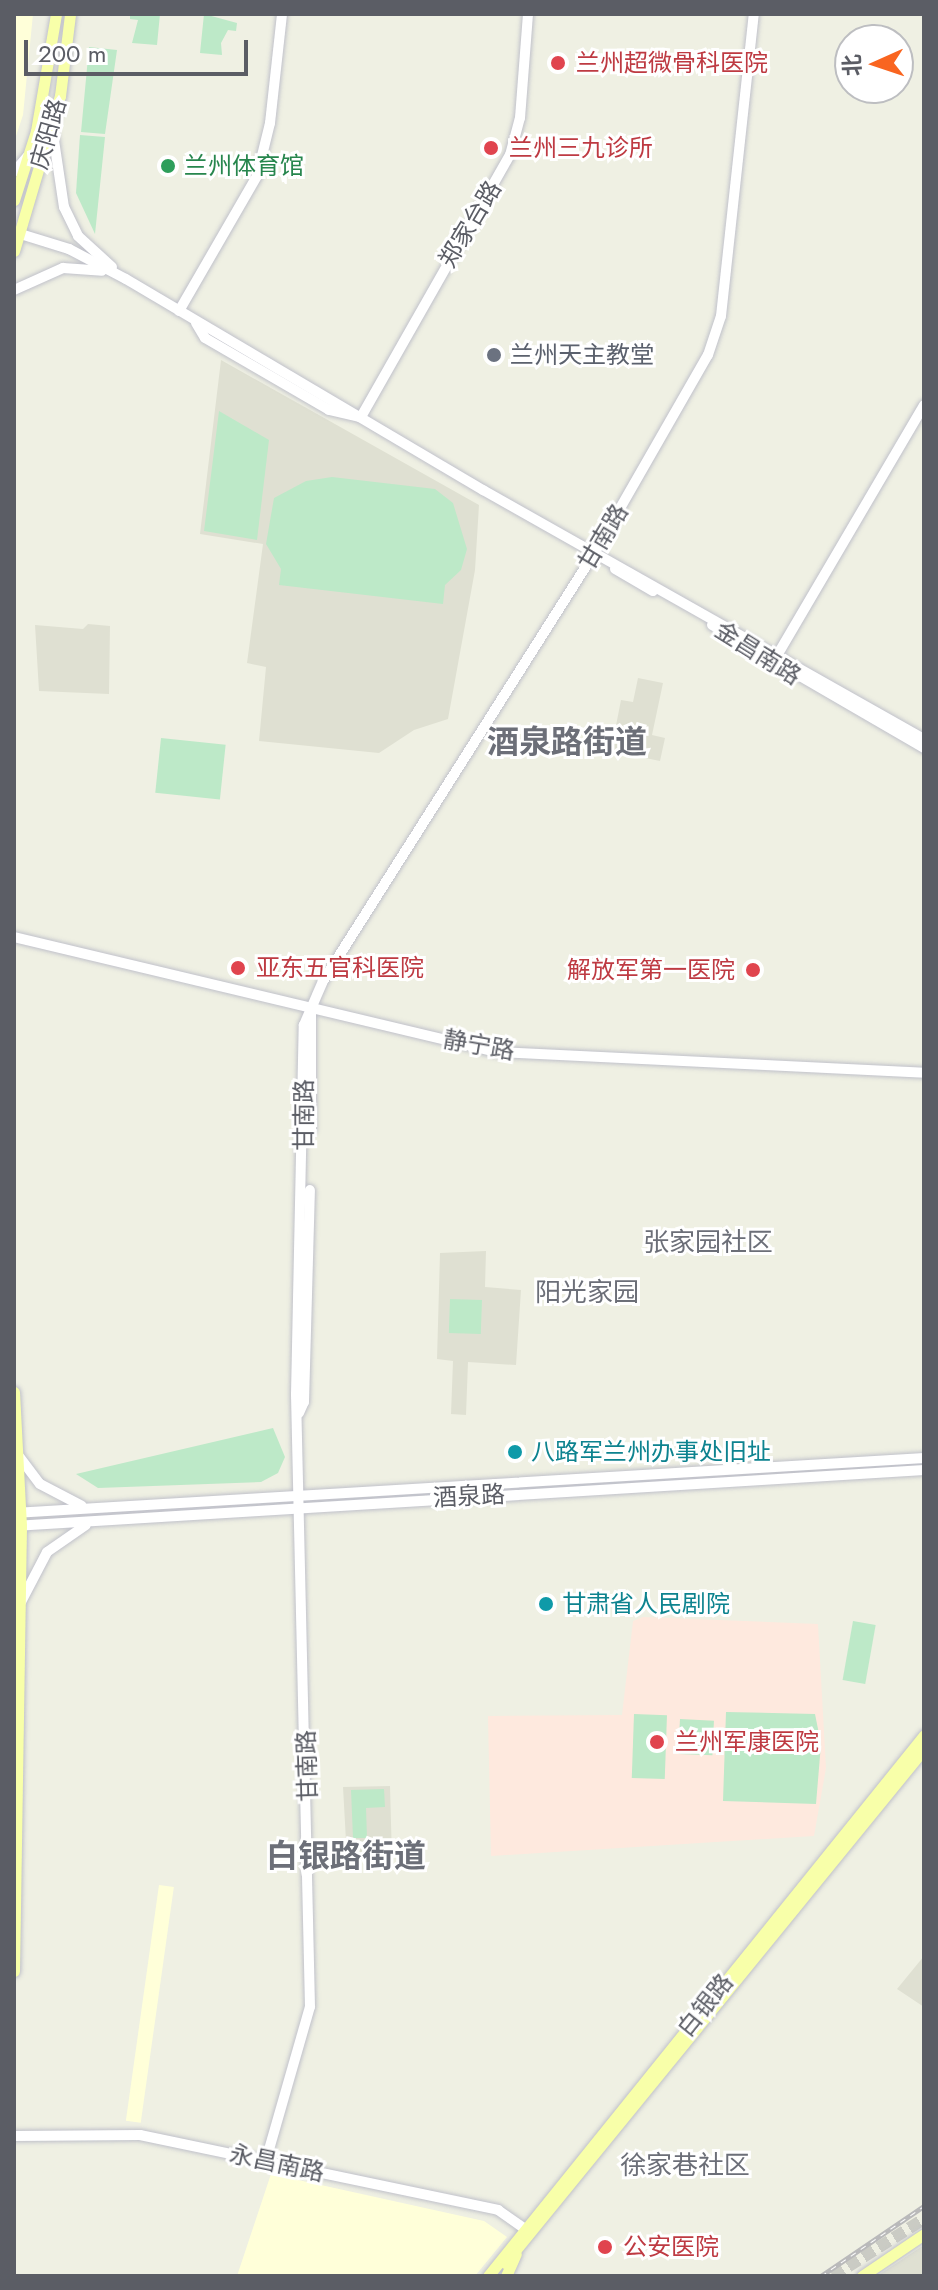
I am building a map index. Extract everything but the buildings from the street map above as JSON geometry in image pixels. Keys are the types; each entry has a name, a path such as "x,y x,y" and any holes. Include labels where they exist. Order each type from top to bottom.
{"main road":[{"name":"庆阳路","path":"14,200 29,154 56,14"},
{"name":"庆阳路","path":"14,251 17,232 52,123 70,14"},
{"path":"14,1392 20,1604 14,1971"},
{"name":"白银路","path":"494,2274 924,1735"},
{"name":"白银路","path":"527,2230 924,1749"},
{"path":"862,2276 924,2234"}],"street":[{"path":"179,311 257,176 270,123 282,14"},
{"name":"郑家台路","path":"361,417 510,155 520,118 528,14"},
{"name":"甘南路","path":"266,2160 310,2007 299,1414 304,1402 311,1008 323,981 595,552 684,400 721,316 754,14"},
{"path":"52,123 64,207 78,236 126,279"},
{"path":"14,172 29,154"},
{"name":"金昌南路","path":"17,232 69,249 126,279 776,657 924,739"},
{"path":"14,290 75,266 126,279"},
{"path":"776,657 924,405"},
{"name":"金昌南路","path":"776,657 924,748"},
{"name":"静宁路","path":"14,929 45,941"},
{"name":"静宁路","path":"14,937 45,941 498,1052 924,1073"},
{"path":"16,1452 40,1484 91,1509"},
{"name":"酒泉路","path":"18,1526 300,1502 924,1458"},
{"name":"酒泉路","path":"17,1513 300,1502 924,1470"},
{"path":"20,1604 47,1552 91,1522"},
{"name":"永昌南路","path":"14,2136 140,2135 498,2210 527,2230"}],"shaded area":[{"path":"14,14 33,14 23,115 14,142"},
{"path":"130,14 160,14 157,45 132,43 138,20 130,19"},
{"path":"204,14 237,23 236,31 228,30 221,43 222,55 200,53"},
{"path":"89,47 117,50 105,134 81,132"},
{"path":"80,135 105,137 95,234 76,193"},
{"path":"221,360 479,505 475,570 448,719 414,730 379,753 259,741 266,667 247,663 263,544 200,534"},
{"path":"219,411 269,440 257,540 204,531"},
{"path":"332,477 435,489 453,503 467,549 461,570 445,585 443,604 279,585 281,569 266,544 274,498 306,481"},
{"path":"88,624 110,626 109,694 39,691 35,625 83,629"},
{"path":"638,678 663,683 652,735 665,738 660,761 611,751 621,700 633,702"},
{"path":"161,738 226,745 220,799 155,793"},
{"path":"486,1251 485,1287 521,1290 516,1365 468,1362 466,1415 451,1414 453,1361 437,1359 440,1253"},
{"path":"450,1299 482,1300 481,1334 449,1333"},
{"path":"273,1428 285,1457 278,1473 261,1482 98,1488 76,1474"},
{"name":"兰州军康医院","path":"643,1617 818,1624 826,1768 814,1836 491,1856 488,1716 622,1715 633,1621"},
{"path":"853,1621 876,1625 865,1684 843,1680"},
{"path":"726,1712 815,1714 821,1744 816,1804 723,1801"},
{"path":"634,1714 667,1715 665,1779 632,1778"},
{"path":"680,1719 714,1721 713,1738 679,1736"},
{"path":"679,1738 713,1739 712,1755 678,1754"},
{"path":"390,1786 392,1859 361,1861 359,1841 346,1841 343,1787"},
{"path":"384,1789 385,1807 366,1808 367,1838 353,1838 351,1790"},
{"path":"159,1885 174,1887 141,2123 126,2121"},
{"path":"924,1956 924,2007 897,1989"},
{"path":"271,2174 484,2221 507,2237 475,2276 237,2276"},
{"path":"924,2245 924,2276 877,2276"}],"tunnel":[{"path":"833,2276 924,2219"}],"railway":[{"path":"821,2276 924,2206"}],"place":[{"name":"兰州超微骨科医院","path":"558,63"},
{"name":"兰州三九诊所","path":"491,148"},
{"name":"兰州体育馆","path":"168,166"},
{"name":"兰州天主教堂","path":"494,355"},
{"name":"亚东五官科医院","path":"238,968"},
{"name":"解放军第一医院","path":"753,970"},
{"name":"八路军兰州办事处旧址","path":"515,1452"},
{"name":"甘肃省人民剧院","path":"546,1604"},
{"name":"兰州军康医院","path":"657,1742"},
{"name":"公安医院","path":"605,2247"}],"district":[{"name":"酒泉路街道","path":"567,742"},
{"name":"张家园社区","path":"708,1243"},
{"name":"阳光家园","path":"587,1293"},
{"name":"白银路街道","path":"346,1856"},
{"name":"徐家巷社区","path":"685,2166"}]}
